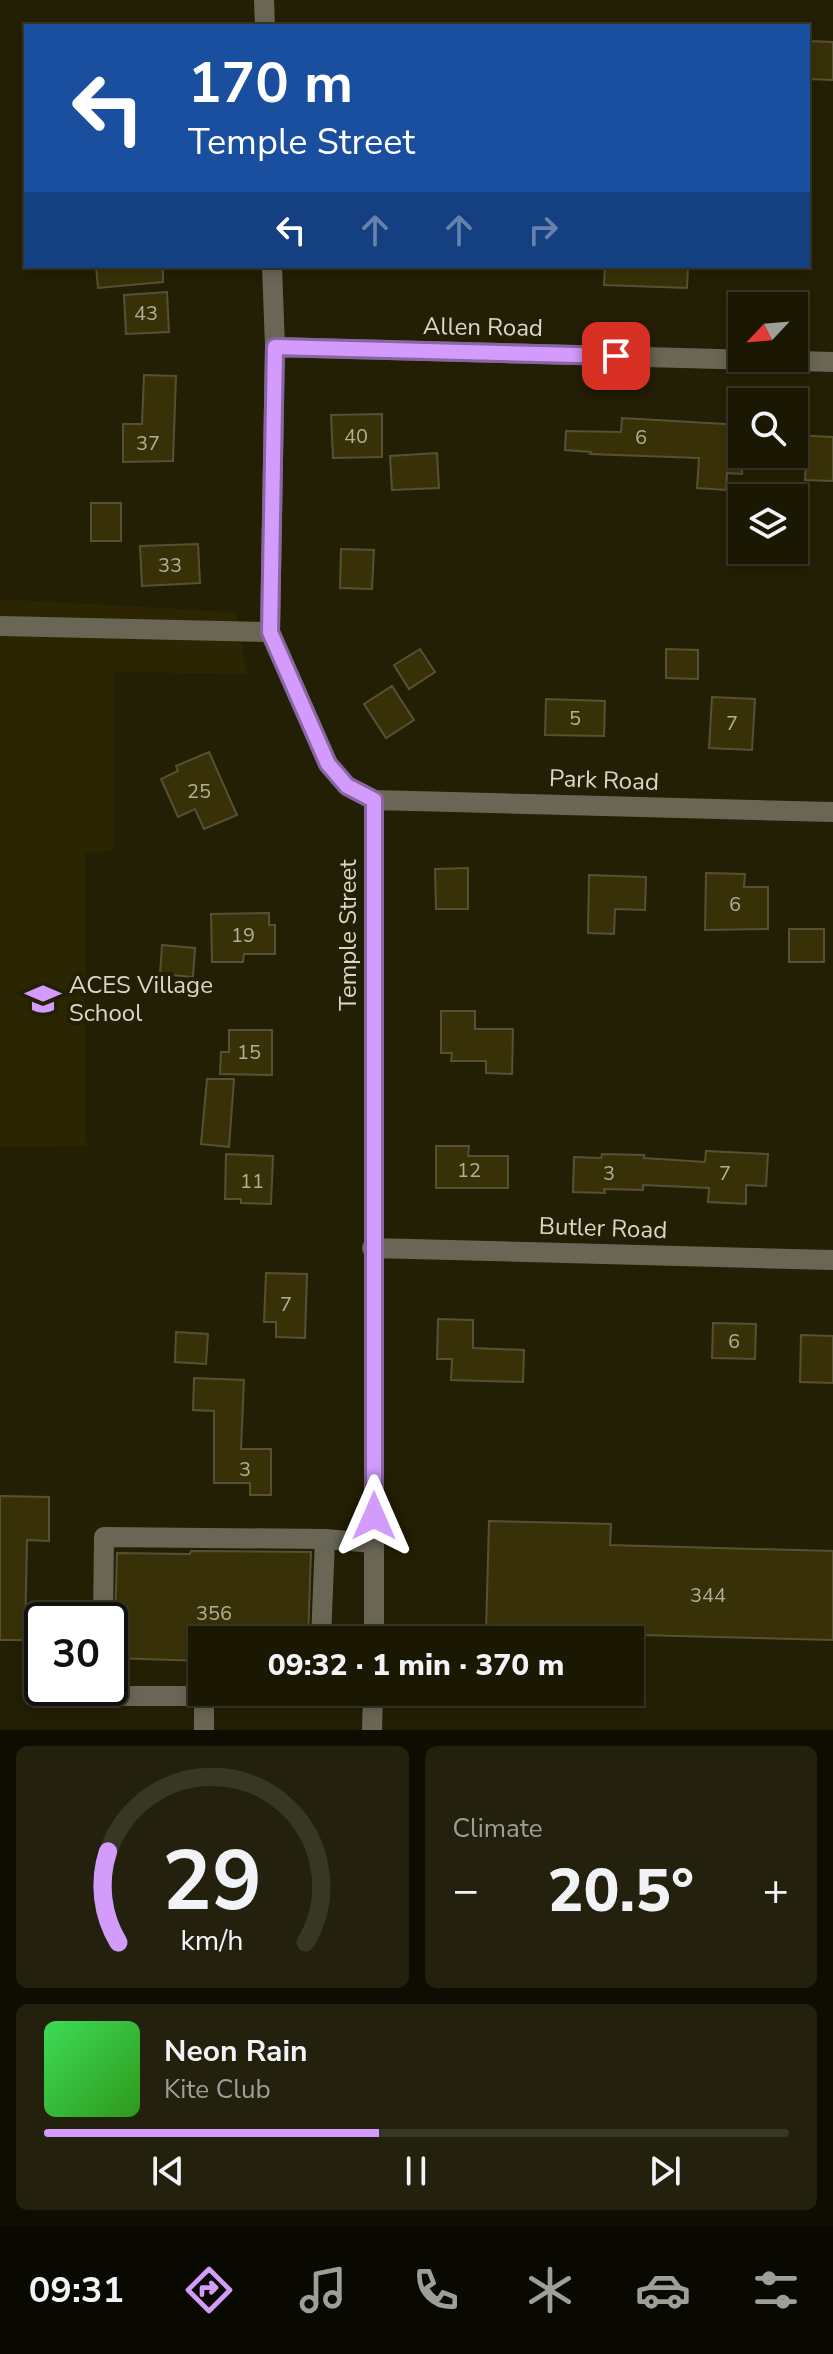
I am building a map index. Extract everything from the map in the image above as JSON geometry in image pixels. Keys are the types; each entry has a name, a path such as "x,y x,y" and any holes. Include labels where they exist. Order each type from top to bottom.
{"street":[{"path":"264,0 265,24"},
{"path":"272,268 275,347 270,632 328,764 347,786 374,800"},
{"name":"Allen Road","path":"275,347 833,362"},
{"path":"0,626 270,632"},
{"name":"Park Road","path":"374,800 833,812"},
{"name":"Temple Street","path":"374,800 374,1626"},
{"name":"Butler Road","path":"372,1248 833,1260"},
{"path":"103,1602 104,1537 325,1539 374,1543"},
{"path":"322,1626 325,1539"},
{"path":"128,1696 188,1696"},
{"path":"204,1706 204,1730"},
{"path":"372,1730 373,1706"}],"shaded area":[{"name":"ACES Village School","path":"0,599 236,612 247,674 113,672 113,851 85,852 86,1146 0,1147"}],"building":[{"path":"810,41 833,42 833,80 810,79"},
{"path":"96,268 163,268 163,282 98,288"},
{"path":"605,268 688,268 687,288 604,285"},
{"path":"167,292 169,332 126,334 124,295"},
{"path":"144,375 176,376 173,461 123,462 123,424 142,424"},
{"path":"382,414 382,457 333,458 331,415"},
{"path":"622,418 728,424 728,468 742,468 742,474 727,473 726,490 697,488 699,458 590,454 565,450 566,431 621,432"},
{"path":"808,436 833,437 833,481 805,480"},
{"path":"437,453 439,488 392,490 390,456"},
{"path":"91,503 121,503 121,541 91,541"},
{"path":"198,544 200,583 142,586 140,546"},
{"path":"341,549 374,550 372,589 340,588"},
{"path":"420,649 435,672 409,689 394,665"},
{"path":"666,649 698,650 698,679 666,678"},
{"path":"392,686 414,720 386,738 364,704"},
{"path":"712,697 755,699 752,750 709,748"},
{"path":"546,699 605,701 604,736 545,735"},
{"path":"209,752 237,815 204,829 195,809 178,817 161,779 178,771 176,766"},
{"path":"468,868 468,909 436,909 435,869"},
{"path":"706,873 745,874 744,887 768,887 768,929 705,930"},
{"path":"589,875 646,877 645,910 615,909 614,934 588,933"},
{"path":"269,913 269,925 275,925 275,954 244,954 243,962 212,962 211,914"},
{"path":"789,929 824,929 824,962 789,962"},
{"path":"162,945 195,948 193,977 160,974"},
{"path":"441,1011 475,1011 475,1029 513,1029 512,1074 486,1073 486,1061 451,1061 452,1053 441,1053"},
{"path":"229,1030 272,1030 272,1075 220,1074 221,1052 229,1052"},
{"path":"207,1079 234,1079 229,1147 201,1144"},
{"path":"436,1146 469,1146 468,1156 508,1156 508,1188 436,1188"},
{"path":"706,1151 768,1154 766,1186 746,1185 746,1204 708,1202 709,1188 643,1185 643,1190 573,1192 574,1157 644,1155 644,1158 705,1162"},
{"path":"226,1154 273,1156 271,1204 225,1199"},
{"path":"266,1273 307,1274 305,1338 276,1337 276,1322 264,1322"},
{"path":"438,1319 473,1320 473,1348 524,1350 523,1382 451,1380 452,1359 437,1359"},
{"path":"713,1323 756,1324 755,1359 712,1358"},
{"path":"176,1332 208,1334 206,1364 175,1362"},
{"path":"801,1335 833,1336 833,1383 800,1382"},
{"path":"194,1378 244,1380 241,1449 271,1449 271,1495 250,1495 250,1483 214,1483 214,1411 193,1410"},
{"path":"0,1496 49,1497 49,1541 27,1540 24,1640 0,1640"},
{"path":"489,1521 611,1524 610,1545 833,1551 833,1640 644,1635 644,1626 486,1626"},
{"path":"191,1551 311,1552 308,1626 188,1626 188,1661 128,1658 128,1602 116,1602 117,1553 190,1554"}],"place":[{"name":"ACES Village School","path":"43,999"}],"route":[{"path":"374,1516 374,800 347,786 328,764 270,632 275,347 616,356"}]}
